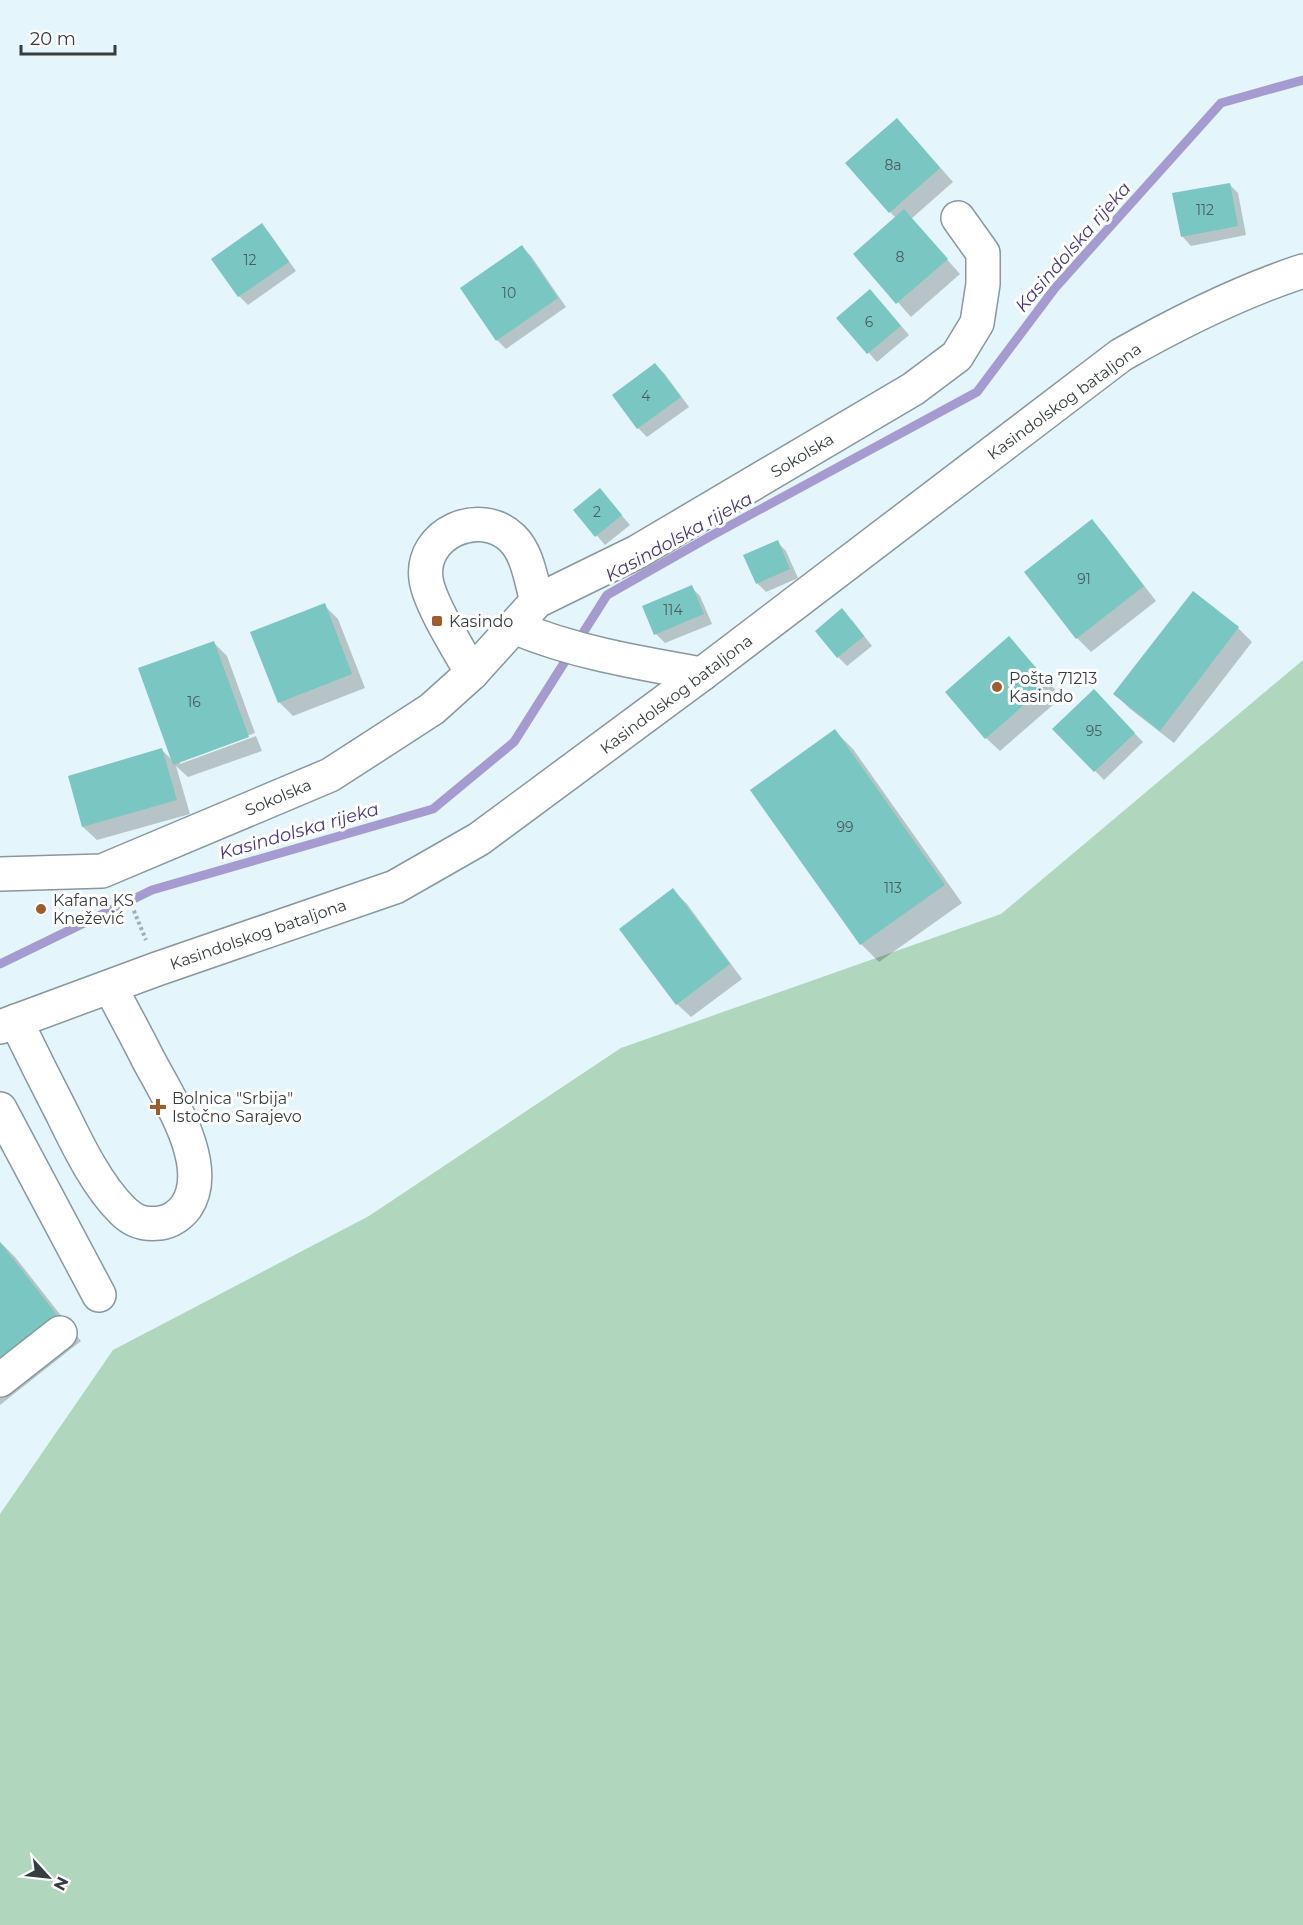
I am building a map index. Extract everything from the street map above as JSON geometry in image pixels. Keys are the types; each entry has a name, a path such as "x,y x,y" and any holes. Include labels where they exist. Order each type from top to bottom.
{"street":[{"name":"Sokolska","path":"0,874 102,871 330,775 432,709 472,673 525,632 537,601 637,552 913,389 957,356 977,323 983,284 983,253 958,218"},
{"name":"Kasindolskog bataljona","path":"8,1024 157,969 395,887 479,839 702,674 1120,355 1184,320 1269,282 1303,271"},
{"path":"472,673 428,592 425,576 428,560 436,544 448,532 464,525 482,524 498,528 513,538 523,552 537,601"},
{"path":"525,632 625,660 702,674"},
{"path":"8,1024 99,1181 122,1210 136,1221 152,1225 167,1222 183,1211 192,1197 195,1176 191,1152 181,1122 110,987"},
{"path":"0,1109 99,1295"},
{"path":"0,1380 60,1333"}],"path":[{"path":"116,865 157,969"}],"green space":[{"path":"1303,660 1303,1925 0,1925 0,1514 113,1350 369,1216 621,1048 1001,914"}],"building":[{"path":"897,118 940,168 889,213 845,163"},
{"path":"1230,183 1238,226 1181,237 1172,193"},
{"path":"904,209 948,259 896,304 853,254"},
{"path":"262,223 289,262 238,297 211,259"},
{"path":"522,245 558,298 496,341 460,288"},
{"path":"870,289 901,326 867,354 836,318"},
{"path":"655,363 681,397 637,429 612,395"},
{"path":"600,488 622,515 595,537 573,510"},
{"path":"1092,519 1144,586 1076,639 1024,572"},
{"path":"778,540 790,569 756,584 743,555"},
{"path":"692,585 704,614 654,635 642,606"},
{"path":"1193,591 1239,627 1160,731 1113,694"},
{"path":"325,603 352,674 278,703 250,632"},
{"path":"842,608 864,636 837,658 815,631"},
{"name":"Pošta 71213 Kasindo","path":"1009,636 1049,683 985,739 945,692"},
{"path":"214,641 249,737 173,765 138,668"},
{"path":"1094,689 1135,733 1094,772 1052,729"},
{"path":"835,729 945,885 860,945 750,790"},
{"path":"162,748 177,800 82,827 68,776"},
{"path":"673,888 730,964 676,1005 619,929"},
{"path":"0,1242 57,1315 0,1360"}],"waterway":[{"name":"Kasindolska rijeka","path":"0,964 152,890 433,809 514,742 607,595 977,392 1055,288 1221,103 1303,80"}],"place":[{"name":"Kasindo","path":"437,621"},
{"name":"Pošta 71213 Kasindo","path":"997,687"},
{"name":"Kafana KS Knežević","path":"41,909"},
{"name":"Bolnica \"Srbija\" Istočno Sarajevo","path":"158,1107"}]}
